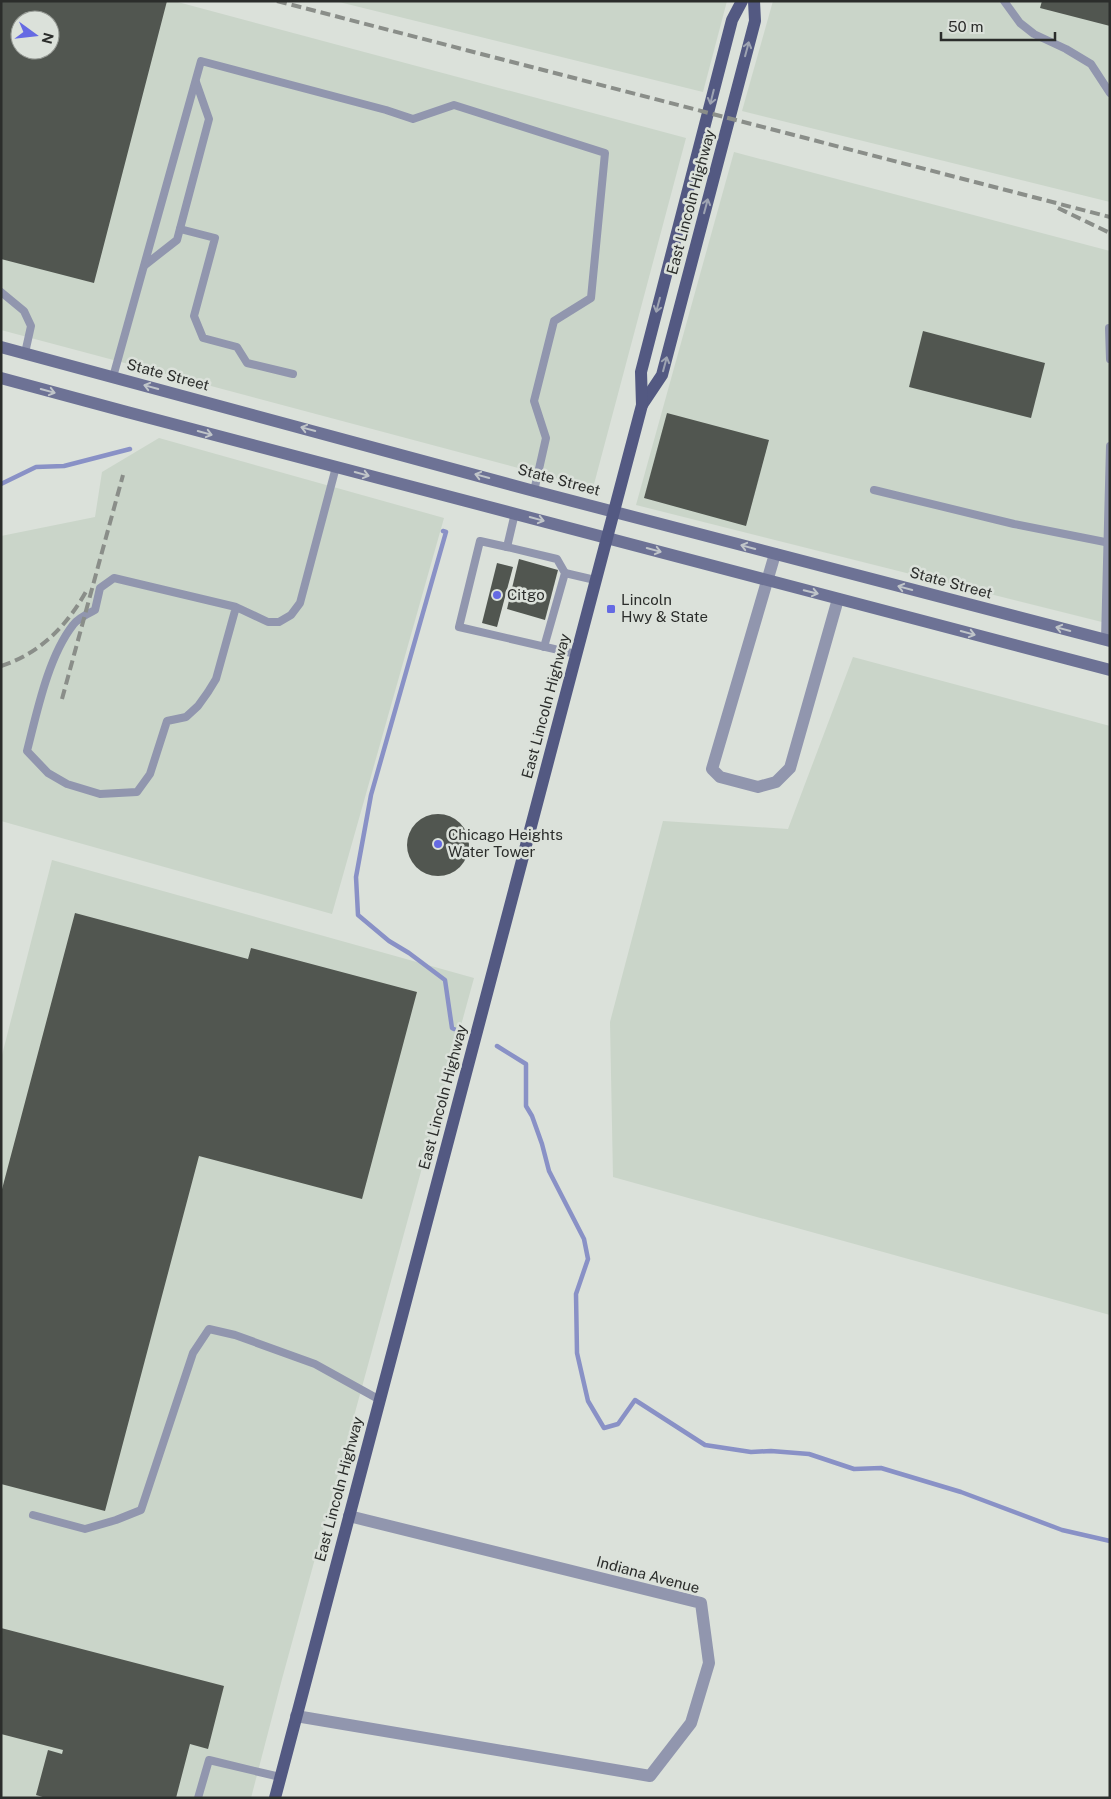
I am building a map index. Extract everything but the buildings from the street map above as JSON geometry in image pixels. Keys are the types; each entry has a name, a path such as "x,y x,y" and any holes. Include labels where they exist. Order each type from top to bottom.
{"main road":[{"name":"East Lincoln Highway","path":"275,1798 642,406 641,372 643,362 732,20 742,1"},
{"name":"East Lincoln Highway","path":"642,406 662,375 755,21 754,1"}],"street":[{"name":"State Street","path":"1,347 614,512 1107,640"},
{"path":"1,378 1110,670"},
{"path":"775,554 712,769 720,777 758,787 776,782 790,768 838,599"},
{"name":"Indiana Avenue","path":"296,1716 650,1776 691,1723 709,1663 701,1604 349,1516"}],"lane":[{"path":"1004,1 1020,23 1034,34 1066,49 1091,64 1110,92"},
{"path":"113,377 201,61 386,110 413,120 454,105 605,154 591,298 554,321 534,401 546,438 534,490"},
{"path":"145,265 177,240 209,119 196,82"},
{"path":"180,229 215,238 194,316 203,338 237,347 247,363 293,374"},
{"path":"1,292 24,311 31,326 25,353"},
{"path":"1109,328 1110,359"},
{"path":"1107,640 1110,446"},
{"path":"236,607 216,679 198,706 186,717 167,721 150,774 137,792 100,794 68,784 48,773 27,751 38,706 62,641 74,624 95,610 100,588 114,578 236,607 268,622 279,622 292,616 300,603 336,467"},
{"path":"874,490 1014,524 1108,543"},
{"path":"507,547 515,514"},
{"path":"544,647 565,573 557,559 480,541 458,627 544,647 576,654"},
{"path":"565,573 595,580"},
{"path":"33,1515 85,1529 141,1510 193,1353 209,1329 235,1336 315,1364 380,1400"},
{"path":"198,1798 209,1760 280,1777"}],"shaded area":[{"path":"1,1 174,1 686,138 593,488 1,330"},
{"path":"335,1 727,1 703,92"},
{"path":"773,1 1110,1 1110,202 742,111"},
{"path":"734,152 1110,251 1110,624 636,505"},
{"path":"159,438 444,518 332,914 1,821 1,536 95,517 102,472"},
{"path":"853,657 1110,726 1110,1315 613,1177 610,1022 663,821 788,829"},
{"path":"52,860 474,978 251,1798 1,1798 1,1059"}],"waterway":[{"path":"1,484 36,467 64,466 130,449"},
{"path":"443,531 446,532 371,795 356,877 358,915 389,941 409,953 445,980 452,1028 454,1029"},
{"path":"497,1046 526,1064 526,1106 532,1116 542,1144 549,1171 584,1239 588,1259 576,1294 577,1353 588,1401 604,1428 618,1424 635,1400 705,1445 751,1452 771,1451 809,1454 854,1469 881,1468 961,1492 1062,1530 1110,1541"}],"railway":[{"path":"277,1 1110,217"},
{"path":"1058,208 1110,233"},
{"path":"62,699 123,475"},
{"path":"1,666 29,654 52,636 72,614 88,588"}],"place":[{"name":"Citgo","path":"497,595"},
{"name":"Lincoln Hwy & State","path":"611,609"},
{"name":"Chicago Heights Water Tower","path":"438,844"}]}
